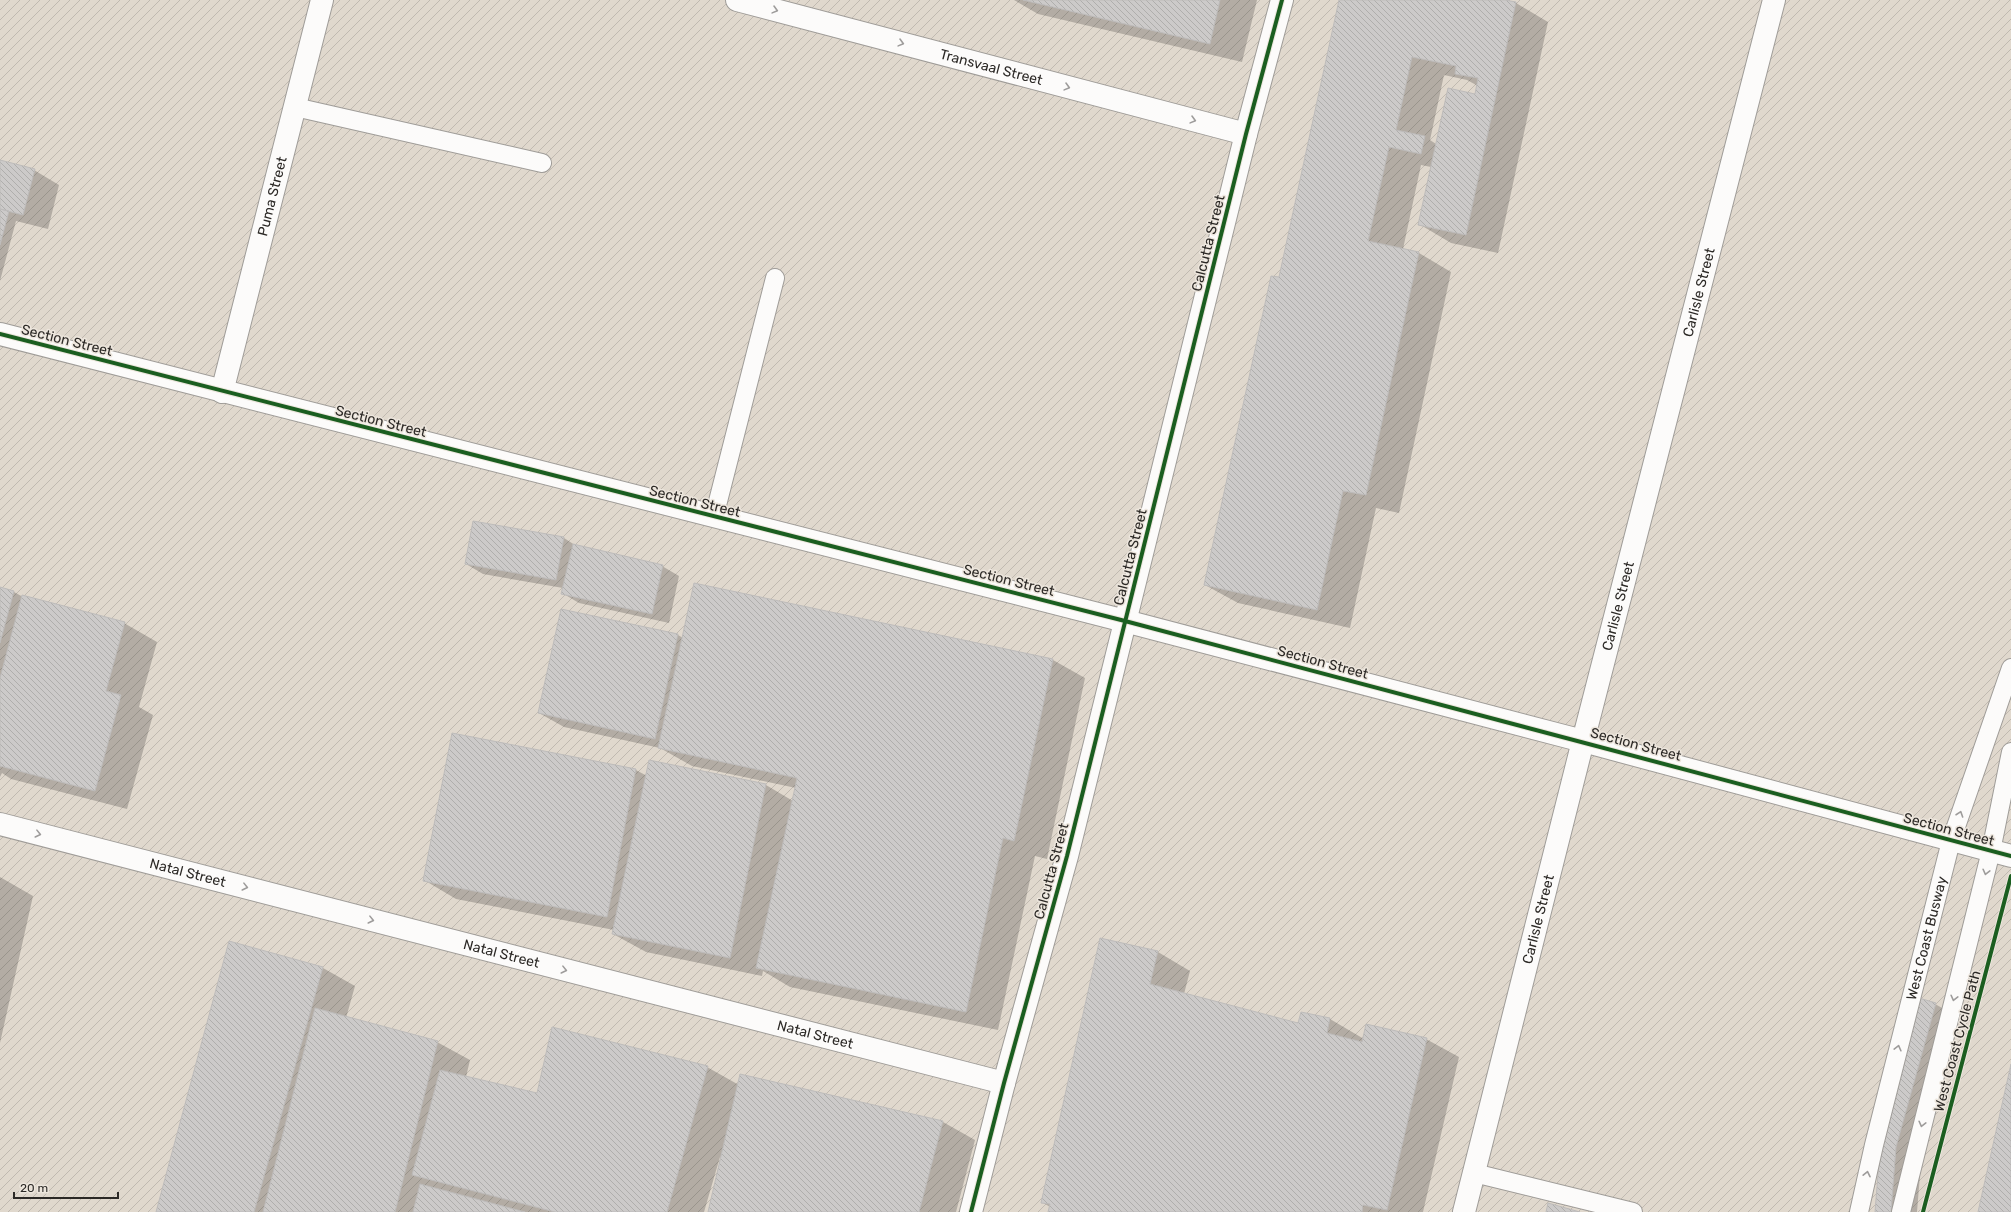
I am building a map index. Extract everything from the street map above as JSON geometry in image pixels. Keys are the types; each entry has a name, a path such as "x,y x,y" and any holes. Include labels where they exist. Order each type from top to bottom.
{"street":[{"name":"Puma Street","path":"222,392 322,0"},
{"name":"Transvaal Street","path":"738,0 1246,134"},
{"name":"Calcutta Street","path":"972,1212 1004,1083 1067,856 1246,134 1282,0"},
{"name":"Carlisle Street","path":"1464,1212 1583,741 1774,0"},
{"name":"Section Street","path":"0,334 222,392 1125,621 1583,741 2001,854"},
{"name":"Natal Street","path":"0,824 1004,1083"}],"lane":[{"path":"295,106 542,163"},
{"path":"714,517 775,278"},
{"name":"West Coast Busway","path":"1859,1212 1874,1145 1951,841 2011,668"},
{"path":"1901,1212 2001,854 2011,752"},
{"path":"1474,1173 1633,1212"}],"shaded area":[{"path":"0,0 2011,0 2011,1212 0,1212"}],"building":[{"path":"1023,0 1220,0 1210,44"},
{"path":"1339,0 1505,0 1516,2 1466,235 1418,225 1448,88 1475,94 1478,78 1455,74 1456,66 1412,57 1396,130 1425,136 1421,154 1389,147 1368,241 1419,252 1366,495 1343,491 1317,610 1204,585 1271,276 1279,277"},
{"path":"0,160 35,169 23,215 0,209"},
{"path":"0,209 9,211 0,245"},
{"path":"473,521 564,537 556,580 465,564"},
{"path":"573,544 663,565 652,614 561,594"},
{"path":"694,583 1053,659 1014,841 1003,838 966,1012 756,968 797,778 658,748"},
{"path":"0,587 14,591 0,643"},
{"path":"22,595 125,622 106,691 121,695 95,791 0,766 0,678"},
{"path":"561,609 678,634 655,739 538,713"},
{"path":"452,733 636,769 607,917 423,881"},
{"path":"649,760 766,784 730,958 612,934"},
{"path":"1100,938 1158,951 1150,984 1298,1023 1301,1012 1330,1018 1327,1033 1362,1042 1366,1024 1427,1038 1387,1210 1363,1205 1362,1212 1048,1212 1050,1204 1041,1203"},
{"path":"229,941 323,967 254,1212 156,1212"},
{"path":"1919,998 1936,1003 1896,1147 1891,1212 1875,1212 1880,1149"},
{"path":"315,1008 438,1041 395,1212 263,1212"},
{"path":"552,1027 708,1066 667,1212 555,1212 412,1175 440,1070 537,1093"},
{"path":"2011,1064 2011,1212 1978,1212"},
{"path":"740,1074 943,1121 919,1212 708,1212"},
{"path":"420,1184 525,1212 413,1212"},
{"path":"1548,1203 1580,1212 1546,1212"}],"cycle path":[{"path":"971,1212 1004,1083 1067,856 1246,134 1282,0"},
{"path":"0,334 1125,621 2011,856"},
{"name":"West Coast Cycle Path","path":"1923,1212 2011,876"}]}
